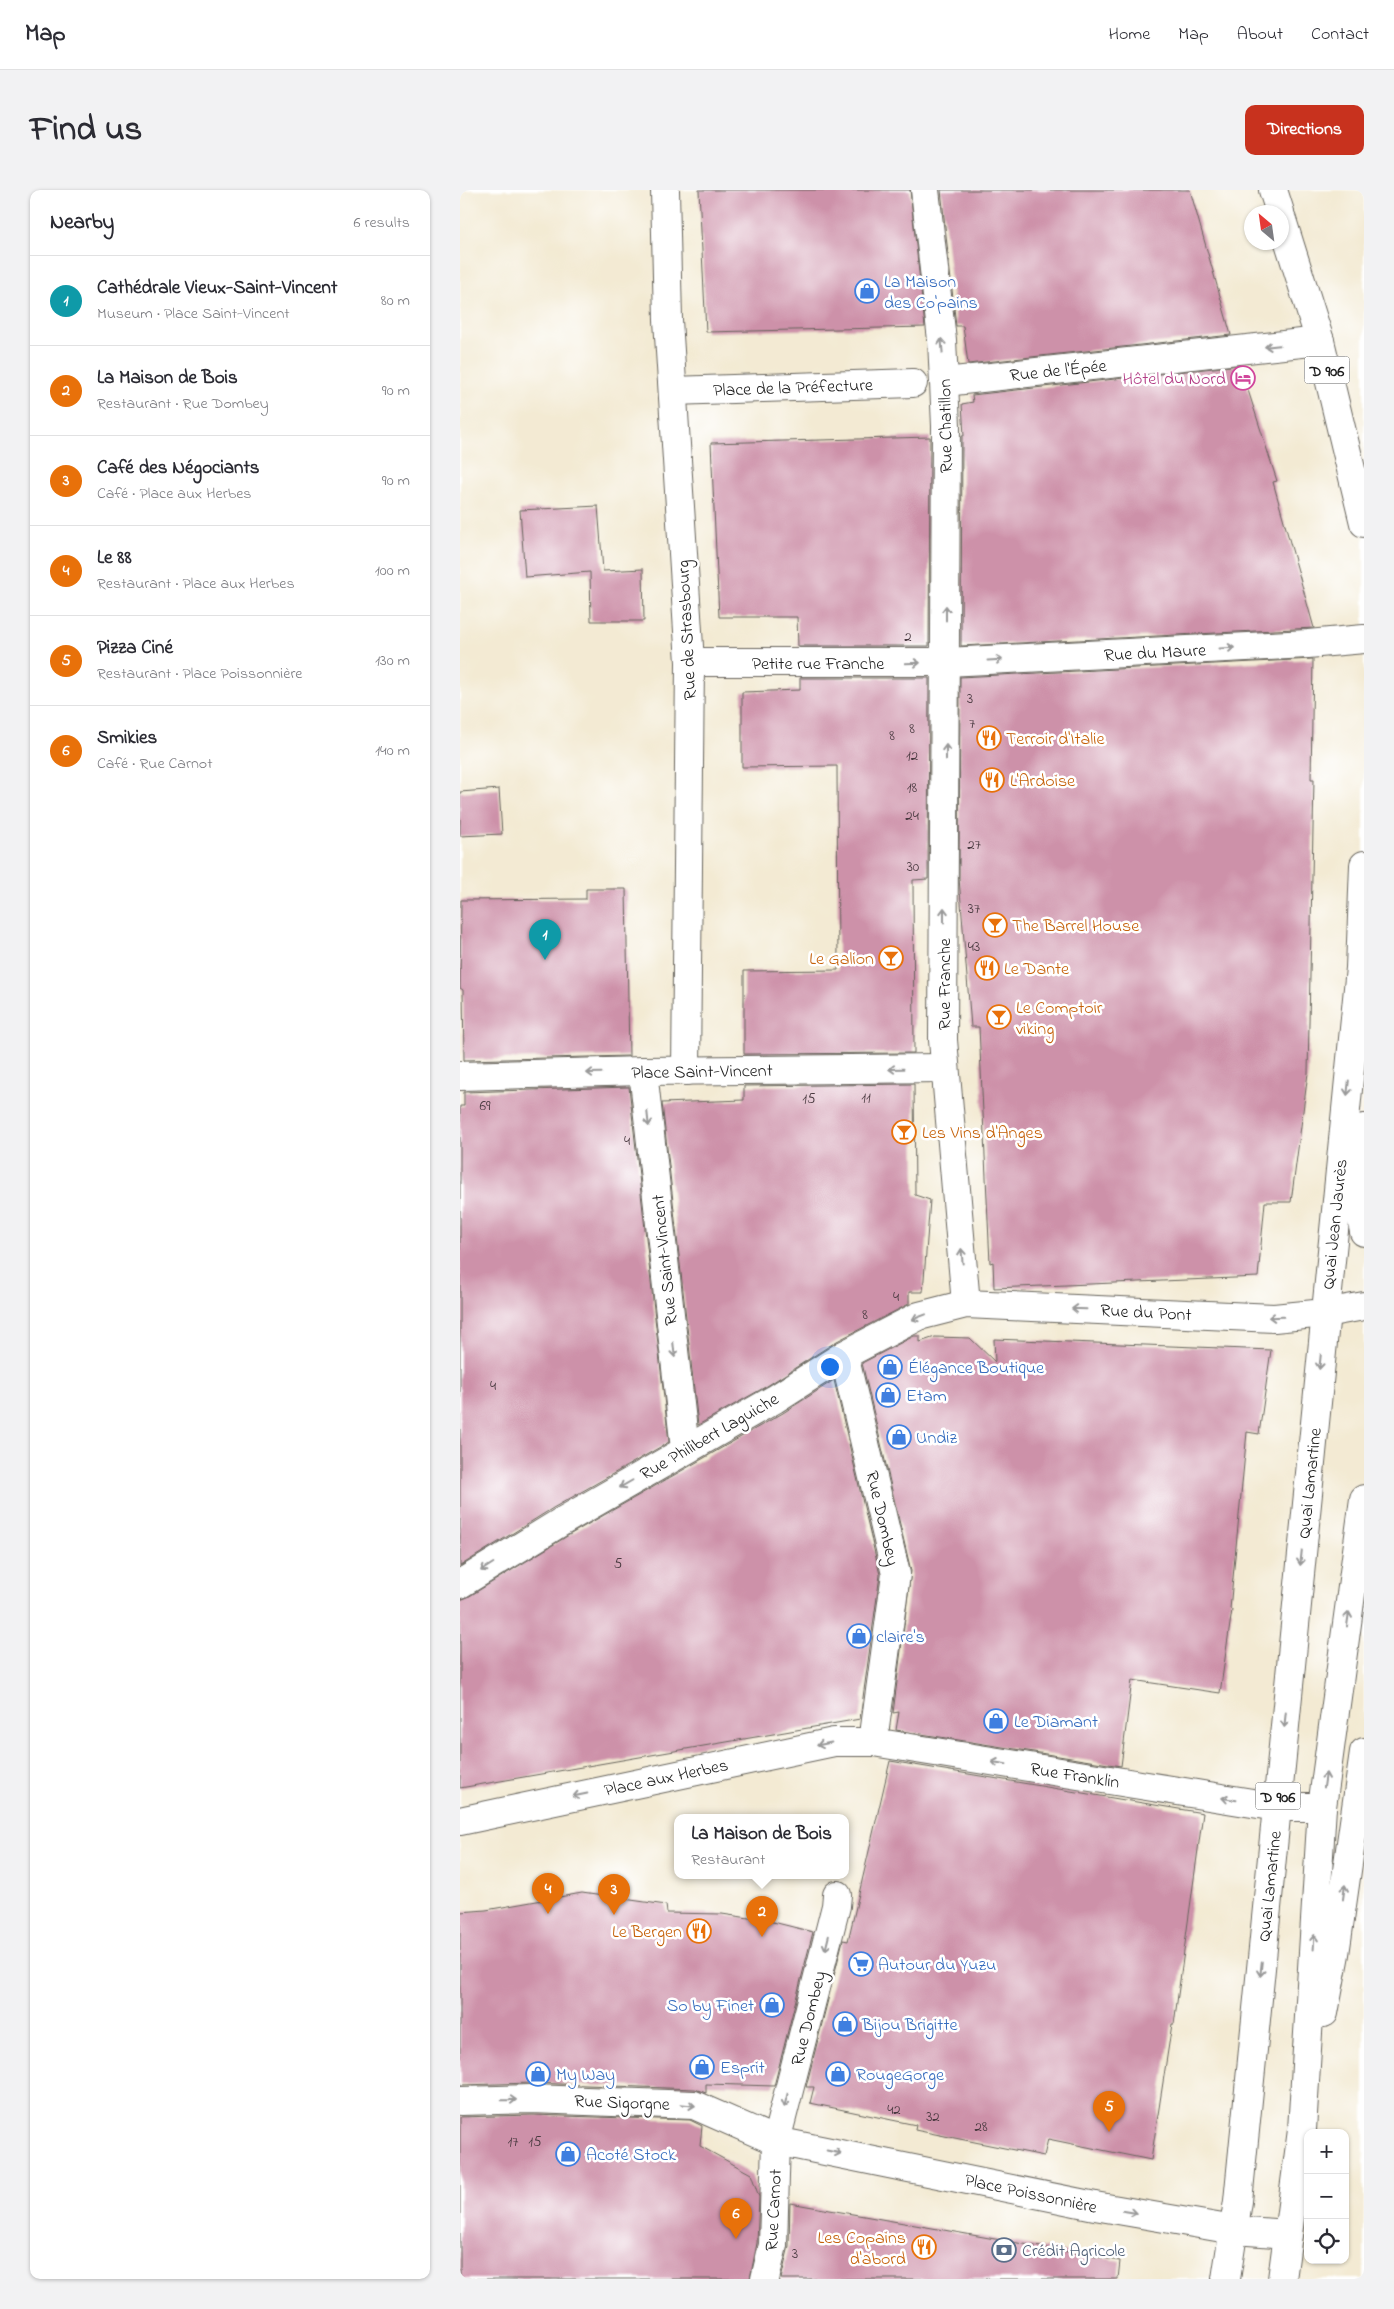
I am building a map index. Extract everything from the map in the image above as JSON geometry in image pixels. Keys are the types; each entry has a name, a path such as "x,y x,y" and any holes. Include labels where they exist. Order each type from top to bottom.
{"street":[{"name":"Rue de Strasbourg","path":"665,190 668,320 690,662 686,1071"},
{"name":"Rue Chatillon","path":"925,190 945,382 946,662"},
{"path":"1273,190 1278,205"},
{"name":"D 906","path":"1289,242 1320,341 1364,523"},
{"name":"Rue de l'Épée","path":"945,382 1320,341"},
{"name":"Place de la Préfecture","path":"673,391 913,383"},
{"name":"Rue du Maure","path":"946,662 1308,644 1364,639"},
{"name":"Petite rue Franche","path":"690,662 946,662"},
{"name":"Rue Franche","path":"946,662 945,1068 966,1304"},
{"name":"Quai Jean Jaurès","path":"1325,1313 1360,968 1364,865"},
{"name":"Place Saint-Vincent","path":"460,1076 643,1070 945,1068"},
{"name":"Rue Saint-Vincent","path":"643,1070 685,1449"},
{"path":"1364,1128 1358,1200 1364,1232"},
{"name":"Rue du Pont","path":"966,1304 1274,1318 1325,1313 1364,1306"},
{"name":"Rue Philibert Laguiche","path":"460,1584 685,1449 775,1399 844,1355 919,1316 966,1304"},
{"name":"Quai Lamartine","path":"1226,2279 1234,2230 1325,1313"},
{"name":"Rue Dombey","path":"844,1355 896,1574 873,1742"},
{"name":"D 906","path":"1302,2130 1322,1807 1364,1499"},
{"name":"Place aux Herbes","path":"460,1821 834,1742 873,1742"},
{"name":"Rue Franklin","path":"873,1742 1277,1807 1322,1807"},
{"name":"D 906","path":"1282,2279 1302,2130 1335,1954 1364,1752"},
{"name":"Rue Dombey","path":"781,2141 837,1895"},
{"name":"Rue Sigorgne","path":"460,2101 532,2099 694,2105 781,2141"},
{"name":"Place Poissonnière","path":"781,2141 1095,2206 1234,2230 1288,2234"},
{"name":"Rue Carnot","path":"765,2279 773,2245 781,2141"}],"building":[{"path":"699,190 910,190 925,327 706,332"},
{"path":"941,190 1190,190 1231,335 968,364 963,326 956,326"},
{"path":"1240,365 1277,481 1273,482 1314,628 961,646 962,436 964,436 962,404 973,402 972,395"},
{"path":"930,437 929,646 798,646 797,617 719,617 711,443"},
{"path":"598,506 603,571 643,569 644,621 591,621 590,572 525,577 520,510"},
{"path":"1313,659 1311,779 1314,779 1308,1073 1291,1202 1265,1202 1258,1277 994,1288 993,1262 990,1263 979,1027 971,1027 959,878 960,677"},
{"path":"800,678 929,678 928,879 913,880 914,1053 744,1054 744,971 838,970 837,766 742,767 742,692 800,690"},
{"path":"499,789 502,834 460,836 460,792"},
{"path":"586,889 626,889 629,1056 464,1060 463,990 460,988 461,900 586,899"},
{"path":"914,1084 915,1195 930,1200 923,1292 909,1292 909,1304 837,1341 767,1386 698,1425 662,1103 744,1100 744,1086"},
{"path":"629,1087 669,1442 553,1508 460,1566 460,1106 464,1106 464,1092"},
{"path":"914,1336 920,1336 920,1342 935,1337 970,1338 995,1362 994,1339 1271,1350 1259,1434 1247,1432 1230,1609 1232,1610 1220,1693 1132,1680 1121,1766 896,1730 899,1712 893,1713 911,1571 862,1363"},
{"path":"834,1380 880,1575 860,1719 460,1788 460,1600 468,1597 569,1535 783,1413"},
{"path":"890,1761 1203,1813 1174,2024 1172,2024 1151,2160 1048,2139 1044,2156 915,2130 916,2125 810,2103 814,2087 806,2087 843,1940 848,1941"},
{"path":"582,1893 666,1905 667,1913 722,1914 769,1921 813,1932 774,2086 706,2084 706,2093 695,2089 533,2083 460,2085 460,1912 486,1910"},
{"path":"532,2115 690,2120 702,2126 700,2146 751,2174 759,2197 757,2243 750,2279 460,2279 460,2117"},
{"path":"790,2203 1120,2261 1118,2279 781,2279 789,2246"}],"place":[{"name":"La Maison des Co'pains","path":"867,291"},
{"name":"Hôtel du Nord","path":"1243,378"},
{"name":"Terroir d'Italie","path":"989,738"},
{"name":"L'Ardoise","path":"992,780"},
{"name":"The Barrel House","path":"995,925"},
{"name":"Le Galion","path":"891,958"},
{"name":"Cathédrale Vieux-Saint-Vincent","path":"545,960"},
{"name":"Le Dante","path":"987,968"},
{"name":"Le Comptoir viking","path":"999,1017"},
{"name":"Les Vins d'Anges","path":"904,1132"},
{"name":"Élégance Boutique","path":"890,1367"},
{"name":"Etam","path":"888,1395"},
{"name":"Undiz","path":"899,1437"},
{"name":"claire's","path":"859,1636"},
{"name":"Le Diamant","path":"996,1721"},
{"name":"Le 88","path":"548,1914"},
{"name":"Café des Négociants","path":"614,1915"},
{"name":"Le Bergen","path":"699,1931"},
{"name":"La Maison de Bois","path":"762,1937"},
{"name":"Autour du Yuzu","path":"861,1964"},
{"name":"So by Finet","path":"772,2005"},
{"name":"Bijou Brigitte","path":"845,2024"},
{"name":"Esprit","path":"702,2067"},
{"name":"My Way","path":"538,2074"},
{"name":"RougeGorge","path":"838,2074"},
{"name":"Pizza Ciné","path":"1109,2132"},
{"name":"Acoté Stock","path":"568,2154"},
{"name":"Smikies","path":"736,2239"},
{"name":"Les Copains d'abord","path":"924,2247"},
{"name":"Crédit Agricole","path":"1004,2250"}]}
